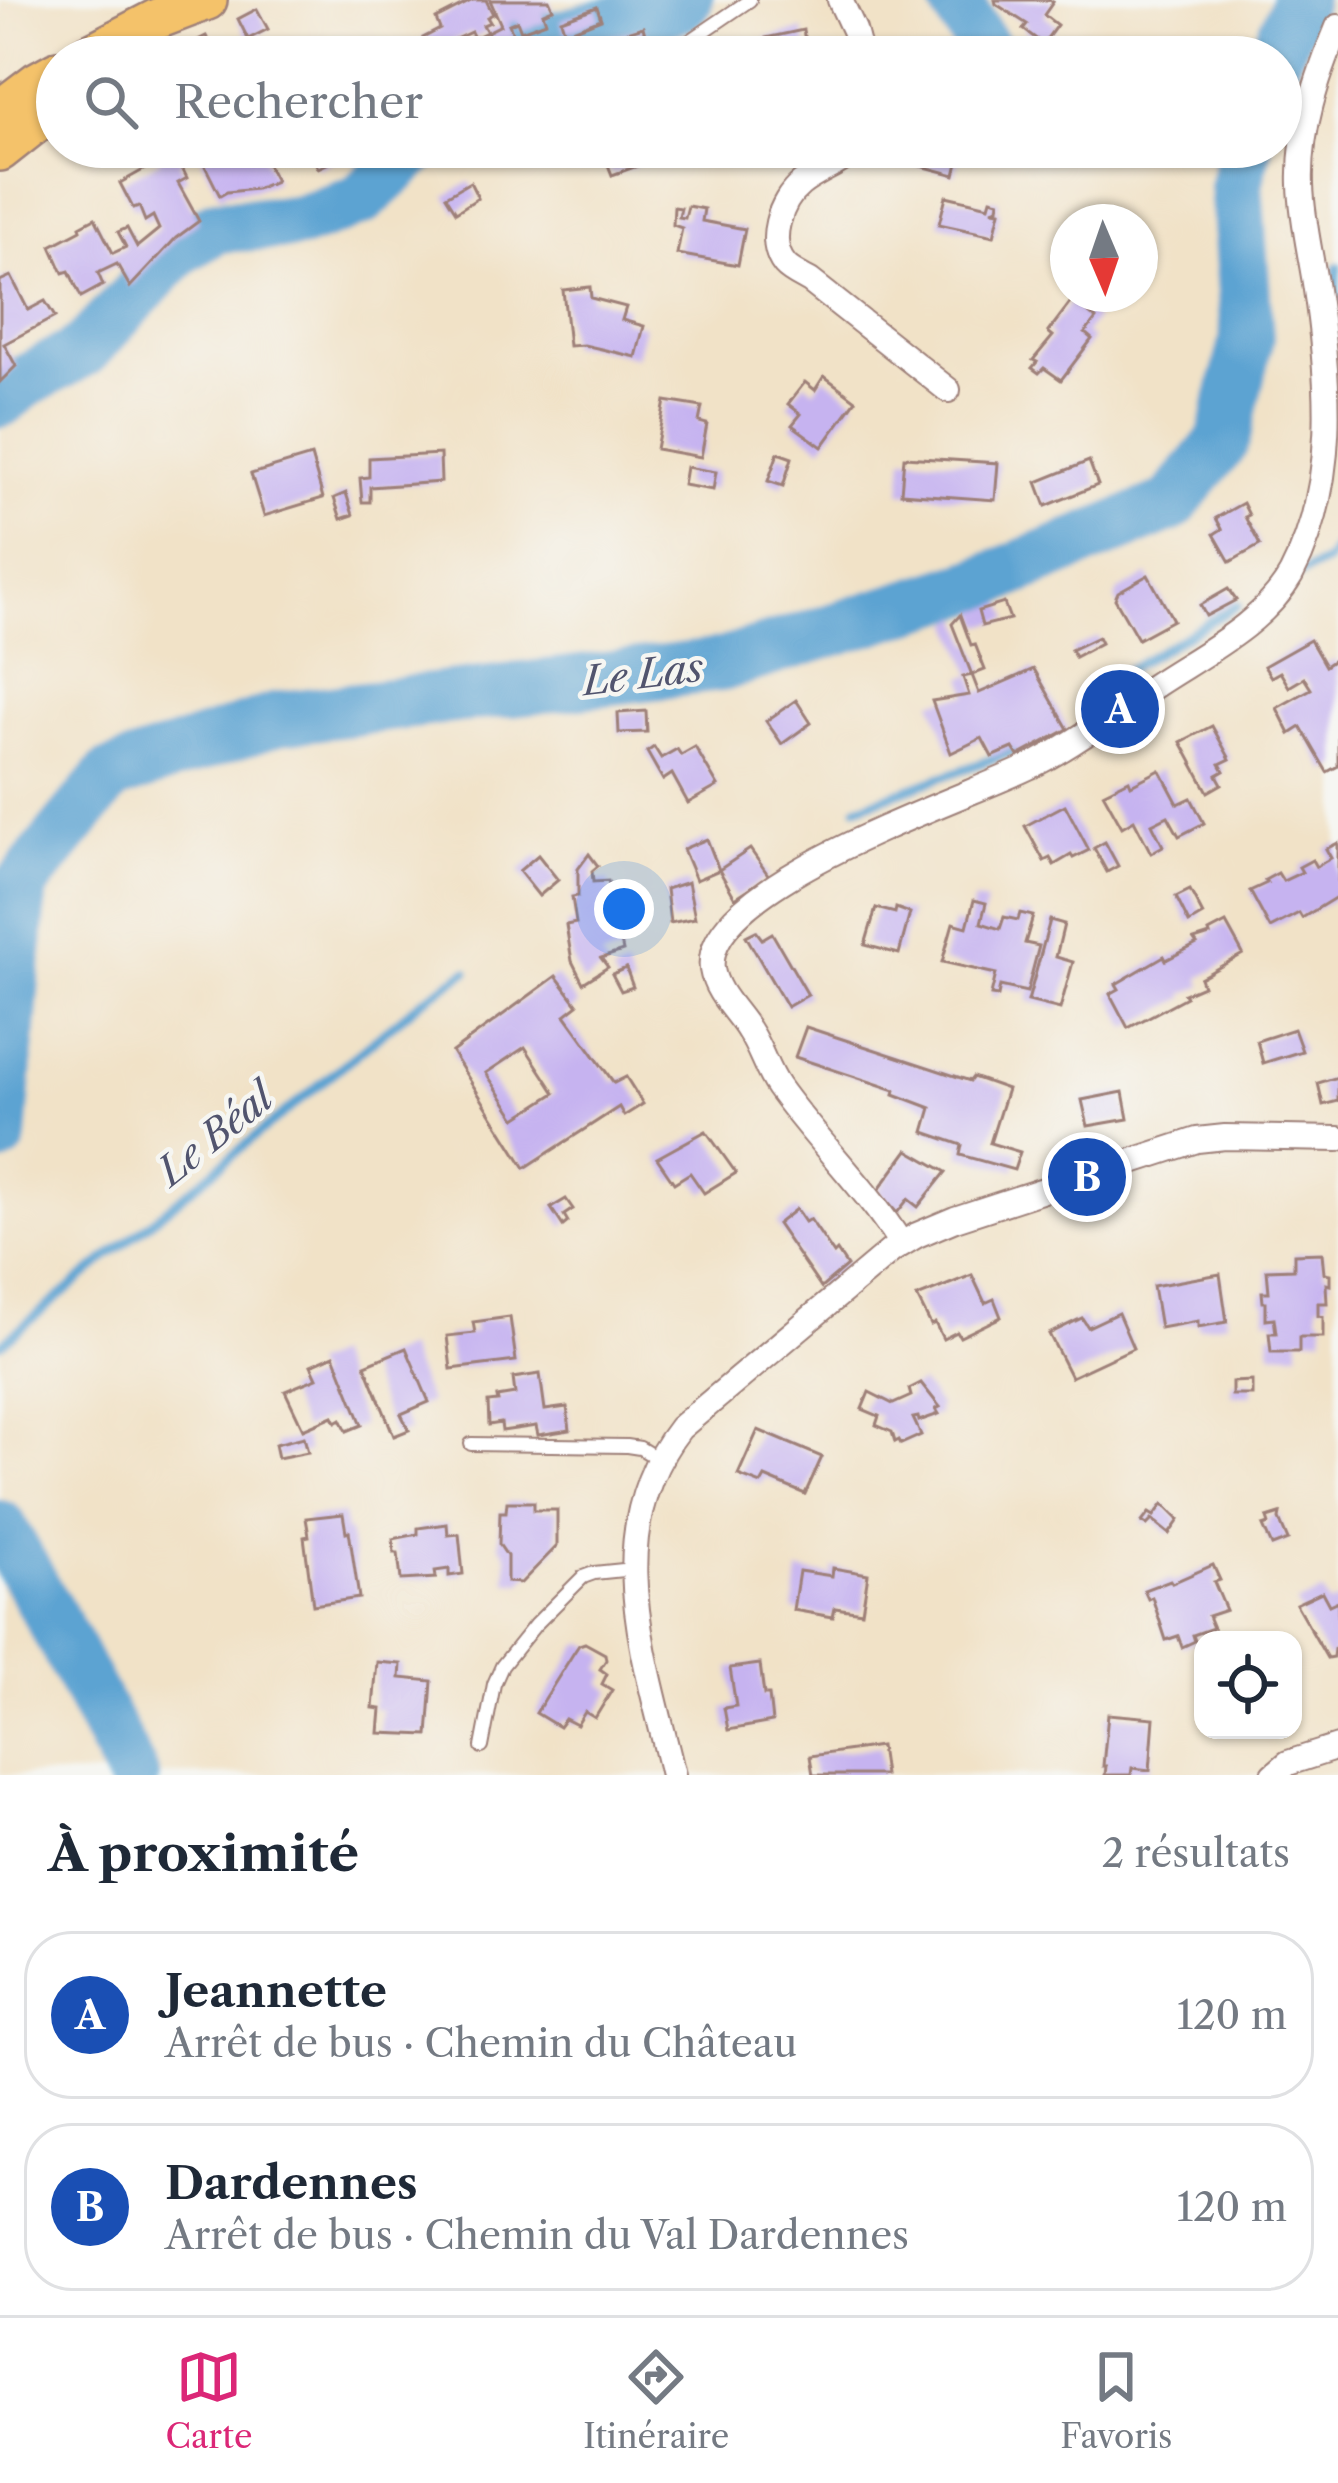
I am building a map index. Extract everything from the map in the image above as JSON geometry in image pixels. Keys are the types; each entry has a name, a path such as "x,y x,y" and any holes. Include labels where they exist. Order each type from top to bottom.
{"main road":[{"path":"124,36 207,0"},
{"path":"163,36 217,0"},
{"path":"0,110 36,97"},
{"path":"0,151 36,109"}],"street":[{"path":"840,0 856,36"},
{"path":"1302,165 1310,98 1338,27"},
{"path":"830,168 796,188 787,199 776,235 785,266 948,391"},
{"path":"901,1244 767,1070 749,1031 718,988 713,951 757,901 789,877 896,821 1013,775 1053,754 1235,632 1287,581 1317,508 1328,452 1329,389 1302,168"},
{"path":"673,1775 637,1614 633,1569 641,1502 658,1459 680,1428 901,1244 955,1219 1197,1140 1338,1139"},
{"path":"1274,1775 1288,1763 1338,1747"}],"lane":[{"path":"697,36 750,0"},
{"path":"471,1444 627,1446 658,1459"},
{"path":"482,1747 494,1684 535,1624 583,1577 633,1569"}],"building":[{"path":"473,0 486,0 493,14 483,25 487,32 478,36 471,32 427,36 440,29 436,19"},
{"path":"490,0 549,0 553,9 543,13 546,22 521,31 517,21 509,24 514,36 489,36 487,32 501,25"},
{"path":"995,0 1049,0 1053,2 1044,15 1057,25 1049,36 1032,36 1023,29 1027,24"},
{"path":"597,7 601,19 565,33 561,20"},
{"path":"257,9 268,29 246,36 238,19"},
{"path":"643,27 645,36 614,36"},
{"path":"147,168 182,168 187,178 178,183 199,221 176,238 130,287 117,264 98,273 103,285 81,297 51,246 95,218 113,253 126,247 118,232 127,228 137,247 159,229 153,216 145,221 139,206 133,208 120,183"},
{"path":"206,168 269,168 276,181 256,189 220,196"},
{"path":"928,168 957,168 955,175"},
{"path":"470,182 478,198 456,212 446,196"},
{"path":"946,196 989,206 991,199 999,201 992,210 1000,211 994,236 939,224"},
{"path":"688,206 704,209 702,221 745,229 738,265 677,254 682,228 673,225 674,207 681,208 679,217 685,218"},
{"path":"11,276 28,310 45,301 55,317 4,344 16,366 0,382 0,281"},
{"path":"590,287 591,298 626,307 622,320 644,326 636,357 569,346 563,290"},
{"path":"1063,312 1088,312 1096,319 1085,333 1092,339 1061,380 1044,368 1039,373 1032,368 1053,336 1048,332"},
{"path":"824,376 856,400 822,447 792,425 801,414 788,404 805,382 815,390"},
{"path":"665,401 702,407 699,422 707,424 701,457 656,449"},
{"path":"778,453 792,458 783,486 768,481"},
{"path":"440,454 441,482 370,487 370,502 362,502 360,478 369,477 369,458"},
{"path":"311,456 323,498 264,516 251,474"},
{"path":"904,457 998,463 995,500 901,493"},
{"path":"1089,461 1098,485 1046,506 1037,482"},
{"path":"686,467 716,472 713,490 683,485"},
{"path":"346,493 353,515 341,519 334,498"},
{"path":"1243,503 1260,545 1230,562 1214,534 1222,529 1216,518"},
{"path":"1148,575 1173,620 1138,639 1115,599 1118,592"},
{"path":"1228,589 1236,600 1206,616 1200,605"},
{"path":"1004,603 1010,619 982,626 978,611"},
{"path":"960,615 985,670 972,675 952,624"},
{"path":"1098,637 1101,643 1075,657 1071,650"},
{"path":"1310,640 1325,666 1334,660 1338,667 1338,766 1327,772 1301,727 1290,734 1277,708 1311,689 1304,678 1289,687 1280,672 1271,677 1264,666"},
{"path":"1034,669 1068,729 1018,756 1013,748 992,757 982,738 951,753 932,701 969,695 963,677 972,675 979,693"},
{"path":"796,700 811,723 782,744 766,721"},
{"path":"646,711 647,732 619,733 618,713"},
{"path":"1212,726 1230,759 1220,764 1224,771 1217,775 1222,784 1208,792 1181,742"},
{"path":"654,747 661,758 677,749 681,755 695,747 718,786 688,803 672,774 663,780 647,752"},
{"path":"1160,770 1178,804 1191,798 1204,823 1179,836 1168,816 1152,824 1163,846 1151,853 1134,820 1122,827 1103,793"},
{"path":"1065,805 1089,850 1054,865 1050,858 1044,861 1025,826"},
{"path":"707,839 719,870 696,880 683,849"},
{"path":"1105,842 1118,866 1107,872 1094,848"},
{"path":"1338,843 1338,896 1302,918 1299,913 1270,928 1250,891 1278,873 1283,881 1302,872 1299,867 1312,860 1316,867 1331,858 1326,849"},
{"path":"750,849 769,876 735,898 719,870"},
{"path":"589,854 598,866 592,871 593,882 608,881 623,951 601,958 608,967 583,983 572,961 566,925 576,923 572,897 578,896 578,869"},
{"path":"538,855 558,880 539,896 519,871"},
{"path":"688,882 695,918 670,923 666,889"},
{"path":"1190,890 1203,915 1189,923 1176,897"},
{"path":"974,900 986,903 981,923 1000,929 1004,917 1033,916 1025,943 1039,946 1027,992 1000,986 998,996 991,995 996,974 942,962 953,923 967,927"},
{"path":"876,908 910,913 899,954 865,945"},
{"path":"1050,920 1064,924 1056,957 1073,962 1060,1009 1028,1001"},
{"path":"1226,923 1243,954 1200,978 1203,986 1184,994 1186,997 1128,1028 1110,994 1119,989 1116,984 1164,956 1166,960 1197,944 1194,940"},
{"path":"756,931 762,939 772,933 808,995 787,1007 746,936"},
{"path":"626,968 633,987 621,991 612,974"},
{"path":"556,976 578,1005 565,1015 614,1083 626,1077 643,1104 624,1116 619,1107 525,1168 452,1052","holes":["525,1047 555,1093 516,1118 486,1073"]},
{"path":"806,1027 1007,1089 990,1143 1020,1152 1014,1170 960,1155 962,1145 924,1132 931,1108 894,1094 895,1090 795,1057"},
{"path":"1294,1029 1302,1051 1263,1063 1257,1041"},
{"path":"1338,1077 1338,1101 1323,1105 1318,1083"},
{"path":"1123,1092 1128,1119 1088,1126 1082,1100"},
{"path":"706,1131 736,1173 704,1193 690,1173 674,1183 657,1158"},
{"path":"908,1150 946,1172 918,1207 908,1199 897,1213 878,1191"},
{"path":"566,1199 573,1209 564,1215 568,1222 563,1226 551,1208"},
{"path":"796,1209 805,1222 810,1219 847,1266 821,1288 777,1224"},
{"path":"1322,1253 1324,1273 1330,1274 1327,1303 1318,1303 1323,1337 1299,1337 1299,1352 1271,1352 1269,1333 1276,1333 1274,1318 1266,1319 1262,1292 1269,1292 1267,1270 1294,1269 1294,1254"},
{"path":"1220,1274 1227,1322 1160,1328 1153,1286"},
{"path":"972,1275 985,1303 994,1299 1001,1317 960,1337 957,1332 943,1339 917,1297"},
{"path":"1118,1313 1133,1348 1071,1377 1049,1334 1082,1318 1088,1327"},
{"path":"510,1317 516,1361 451,1369 447,1336 475,1333 473,1322"},
{"path":"406,1348 429,1402 401,1414 409,1430 394,1436 365,1365"},
{"path":"334,1355 362,1425 347,1431 341,1419 336,1422 333,1416 303,1429 285,1391 317,1378 311,1365"},
{"path":"540,1374 545,1410 567,1407 570,1430 538,1435 536,1426 502,1431 501,1423 489,1425 488,1402 515,1394 513,1378"},
{"path":"1252,1381 1252,1395 1232,1395 1232,1382"},
{"path":"921,1383 940,1407 936,1409 939,1414 919,1421 913,1418 921,1435 901,1444 892,1432 876,1425 879,1416 862,1409 869,1392 893,1404 911,1396 909,1389"},
{"path":"758,1430 822,1457 805,1494 765,1477 761,1484 738,1475"},
{"path":"304,1437 308,1452 278,1458 275,1444"},
{"path":"507,1502 534,1502 534,1510 557,1510 557,1546 521,1583 507,1582 507,1556 499,1544 500,1512 506,1512"},
{"path":"1163,1504 1179,1520 1169,1534 1152,1520 1147,1525 1142,1522"},
{"path":"343,1514 359,1598 313,1605 306,1518"},
{"path":"1280,1514 1288,1540 1272,1546 1263,1526 1269,1524 1267,1518"},
{"path":"447,1524 448,1535 459,1534 463,1574 449,1576 449,1569 435,1571 436,1578 401,1580 393,1539 418,1534 418,1528"},
{"path":"1213,1565 1220,1580 1214,1582 1226,1610 1208,1616 1213,1628 1194,1631 1194,1641 1182,1647 1178,1636 1166,1640 1152,1597 1148,1599 1144,1590"},
{"path":"833,1568 868,1574 862,1612 835,1608 833,1617 793,1610 799,1571 832,1576"},
{"path":"1322,1592 1329,1605 1338,1601 1338,1647 1327,1658 1296,1604"},
{"path":"585,1643 605,1654 600,1669 607,1674 602,1684 612,1690 595,1718 585,1712 577,1725 565,1719 559,1727 536,1713 579,1645"},
{"path":"377,1662 401,1664 400,1678 432,1681 428,1735 379,1733 381,1709 373,1708"},
{"path":"760,1664 772,1722 728,1730 724,1708 736,1706 730,1668"},
{"path":"1108,1714 1154,1718 1150,1770 1132,1768 1131,1775 1105,1775"},
{"path":"880,1746 884,1775 813,1775 810,1756"}],"waterway":[{"path":"563,36 679,6 686,0"},
{"path":"955,0 976,36"},
{"name":"Le Las","path":"1283,36 1299,0"},
{"path":"0,401 26,381 83,351 178,250 217,226 300,222 360,200 395,168"},
{"name":"Le Las","path":"0,1137 21,885 110,776 280,718 721,665 982,583 1171,505 1223,441 1247,337 1236,184 1240,168"},
{"name":"Le Béal","path":"1338,267 1338,312"},
{"name":"Le Béal","path":"1295,577 1327,561 1338,544"},
{"name":"Le Béal","path":"1096,688 1238,605"},
{"name":"Le Béal","path":"857,807 1015,751"},
{"name":"Le Béal","path":"0,1345 423,1000 467,971"},
{"name":"Le Las","path":"0,1527 132,1775"}],"place":[{"name":"Jeannette","path":"1120,709"},
{"name":"Dardennes","path":"1087,1177"}]}
